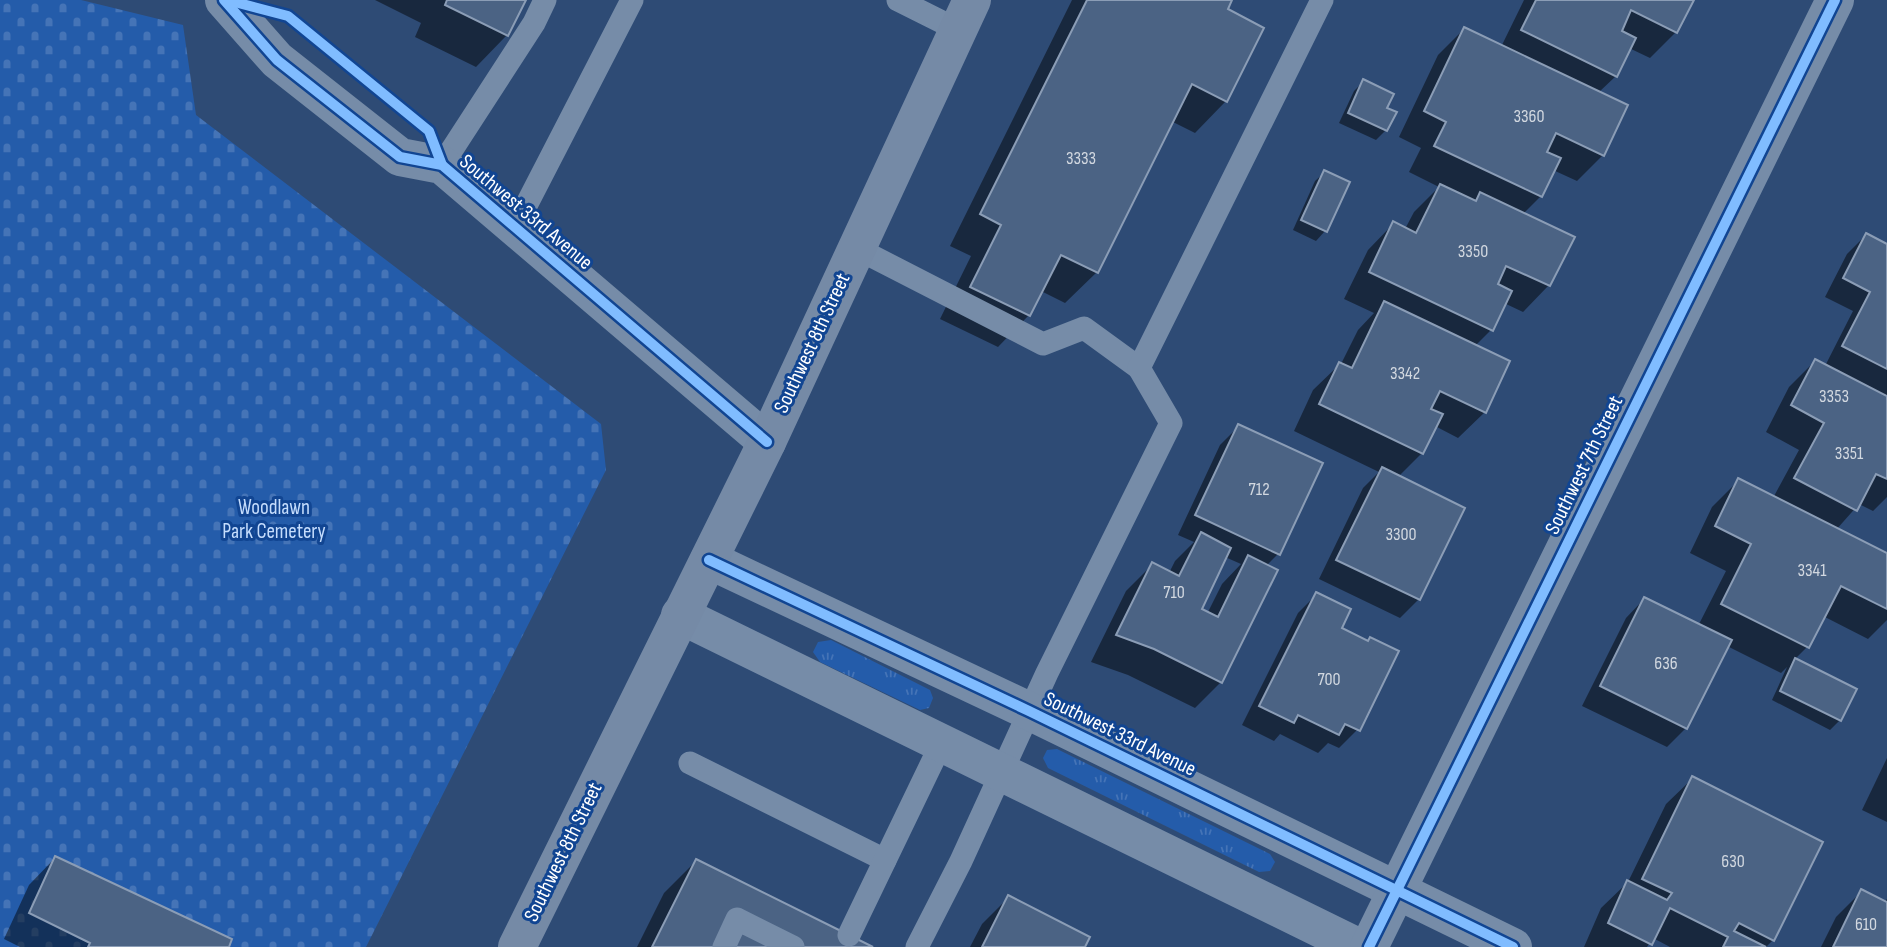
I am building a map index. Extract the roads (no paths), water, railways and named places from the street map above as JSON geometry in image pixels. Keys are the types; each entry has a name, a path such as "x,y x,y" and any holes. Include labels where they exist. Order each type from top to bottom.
{"main road":[{"name":"Southwest 8th Street","path":"517,947 767,442 965,15"}],"street":[{"name":"Southwest 33rd Avenue","path":"223,0 277,60 400,157 442,165 767,442"},
{"name":"Southwest 7th Street","path":"1369,947 1835,0"},
{"name":"Southwest 33rd Avenue","path":"709,560 1028,711 1513,947"},
{"path":"680,615 1358,947"}],"lane":[{"path":"442,165 527,34 545,0"},
{"path":"515,227 632,0"},
{"path":"898,0 965,15"},
{"path":"1139,368 1322,0"},
{"path":"856,247 1043,344 1084,328 1139,368 1171,423 1028,711 961,861 917,947"},
{"path":"849,935 942,742"},
{"path":"690,763 886,860"},
{"path":"724,947 737,919 793,947"}],"park label":[{"name":"Woodlawn Park Cemetery","path":"274,519"}]}
